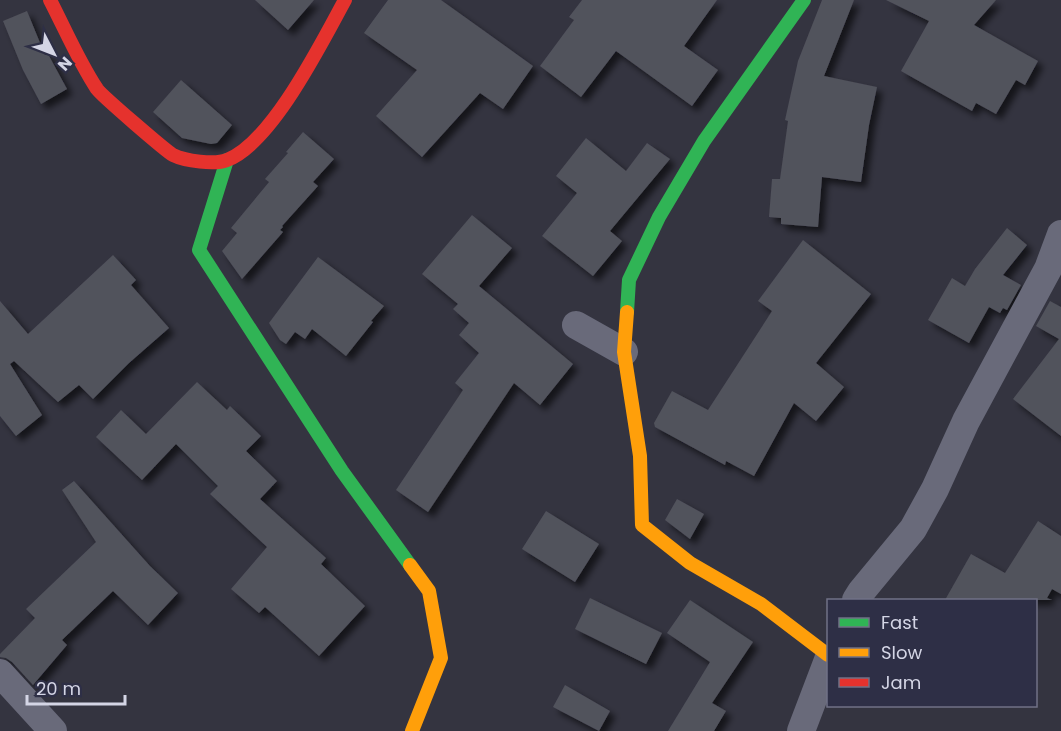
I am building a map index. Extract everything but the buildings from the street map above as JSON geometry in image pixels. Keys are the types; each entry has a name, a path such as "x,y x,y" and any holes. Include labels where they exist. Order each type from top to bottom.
{"street":[{"path":"50,0 98,91 173,155 211,163 227,160 243,150 268,127 308,67 345,0"},
{"path":"804,0 704,141 659,217 629,280 624,352 640,456 642,525 690,563 761,604 827,654"},
{"path":"227,160 199,250 342,471 429,591 441,658 412,731"},
{"path":"857,599 913,529 935,489 966,421 1048,268 1061,234"},
{"path":"576,325 624,352"},
{"path":"801,731 827,663"},
{"path":"0,674 53,731"}],"traffic: fast":[{"path":"627,312 629,280 659,217 704,141 804,0"},
{"path":"227,160 199,250 342,471 410,565"}],"traffic: slow":[{"path":"627,312 624,352 640,456 642,525 690,563 761,604 827,654"},
{"path":"410,565 429,591 441,658 412,731"}],"traffic: jam":[{"path":"50,0 84,68 101,94 173,155 200,162 227,160 244,150 261,134 294,89 345,0"}]}
